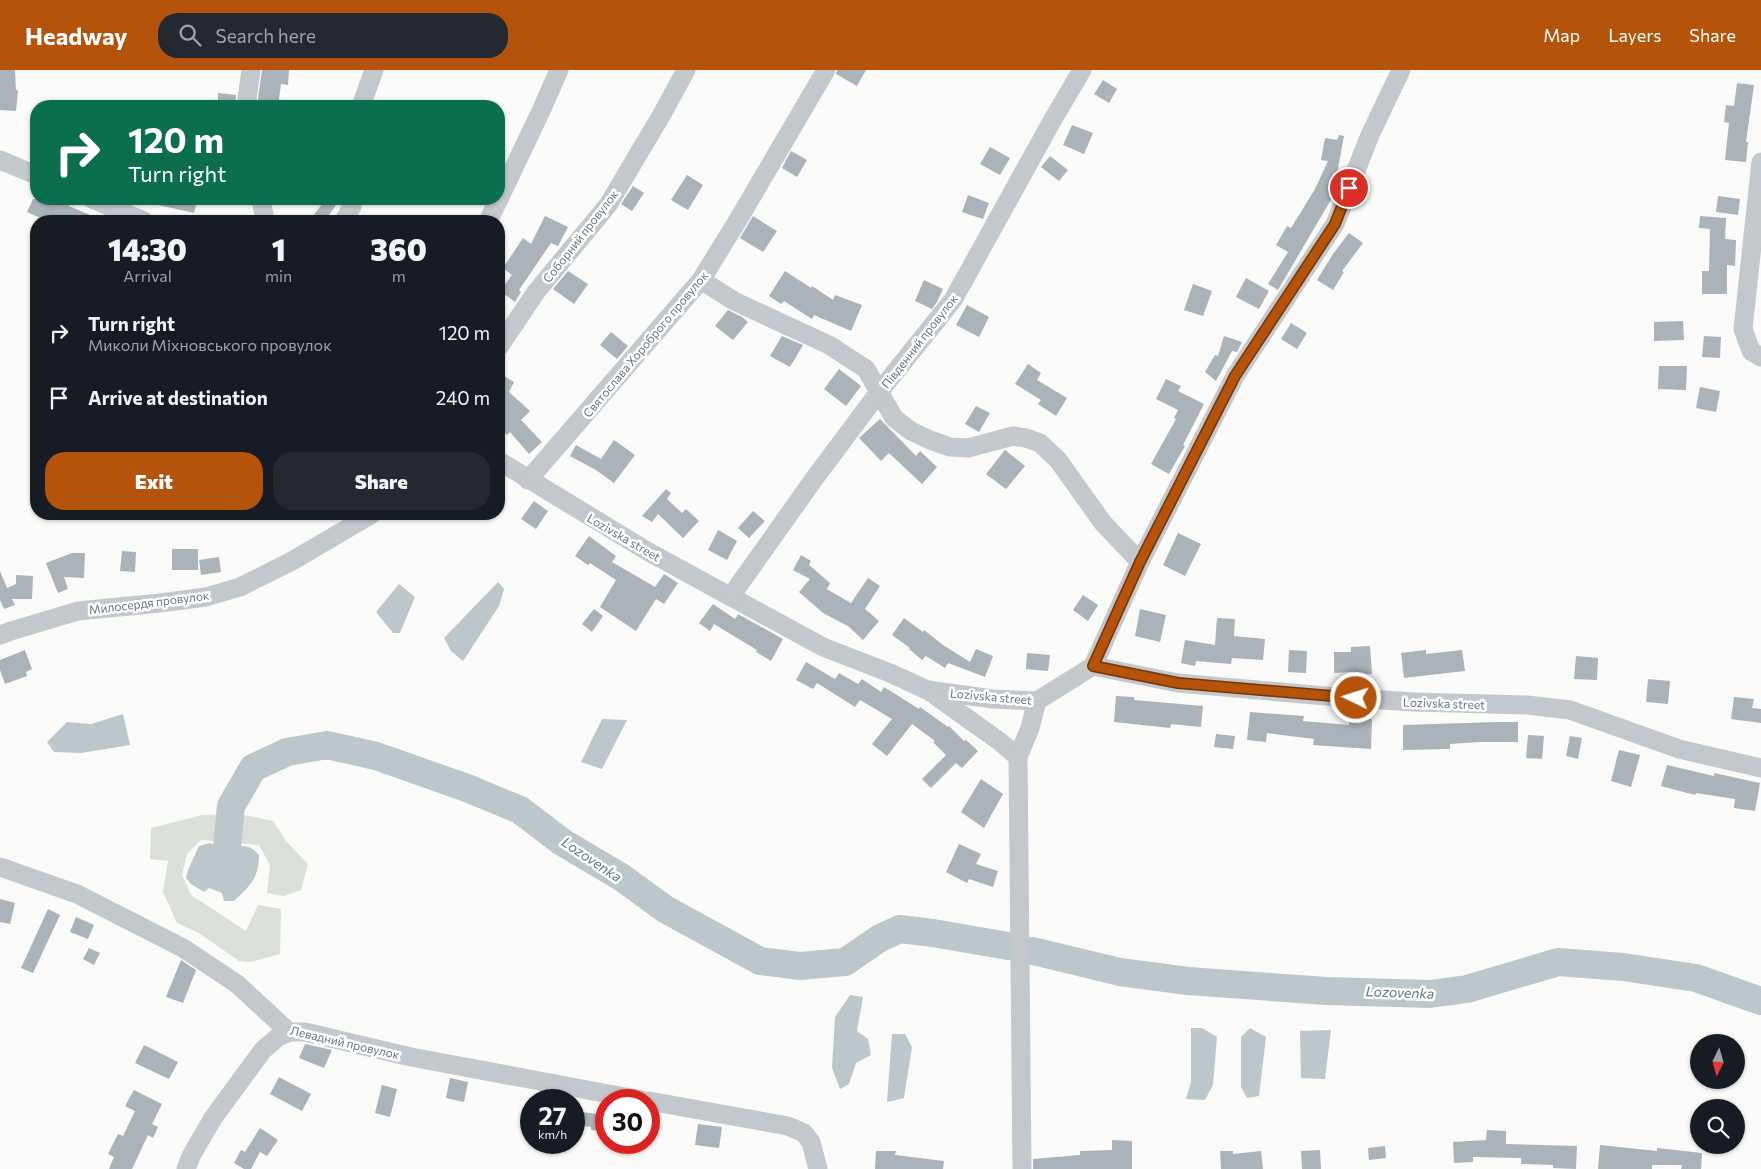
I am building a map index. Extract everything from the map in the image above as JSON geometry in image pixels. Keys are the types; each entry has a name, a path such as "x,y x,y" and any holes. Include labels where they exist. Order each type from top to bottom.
{"street":[{"path":"247,100 251,70"},
{"path":"363,100 374,70"},
{"path":"505,186 559,70"},
{"name":"Соборний провулок","path":"505,338 536,292 608,204 661,116 686,70"},
{"name":"Святослава Хороброго провулок","path":"528,480 701,280 826,70"},
{"name":"Південний провулок","path":"730,596 879,392 953,300 1082,70"},
{"path":"1093,666 1140,562 1235,376 1335,224 1370,135 1401,70"},
{"path":"0,160 30,172"},
{"path":"1761,162 1743,329 1751,351 1761,357"},
{"path":"106,205 130,215"},
{"path":"701,280 734,301 829,345 866,369 894,418 911,431 950,447 968,448 1013,436 1040,443 1058,460 1103,522 1140,562"},
{"name":"Lozivska street","path":"505,465 647,551 823,648 890,673 927,690 993,699 1037,701 1093,666 1178,683 1337,697 1527,705 1570,710 1679,748 1761,768"},
{"name":"Милосердя провулок","path":"0,635 78,610 206,597 240,587 292,561 362,520"},
{"path":"927,690 999,741 1018,757"},
{"path":"1022,1169 1018,757 1030,728 1037,701"},
{"name":"Левадний провулок","path":"0,867 77,894 183,948 237,984 288,1032 305,1032 421,1059 595,1091"},
{"path":"186,1169 191,1156 213,1118 263,1050 278,1037 288,1032"},
{"path":"660,1103 788,1126 804,1133 811,1142 818,1169"}],"shaded area":[{"path":"498,582 504,589 499,606 463,661 451,651 444,638"},
{"path":"399,584 415,597 400,633 393,633 376,612"},
{"path":"123,714 130,745 81,753 54,752 47,742 67,722 91,724"},
{"path":"602,719 627,720 602,769 581,762"},
{"path":"239,814 273,821 286,841 308,864 301,890 284,896 267,893 270,865 259,845 201,840 187,854 182,875 191,895 246,931 258,905 281,909 280,954 251,962 239,961 199,933 177,923 163,892 168,861 150,859 151,828 202,815"},
{"path":"210,843 224,847 247,847 259,855 255,876 245,891 234,901 224,901 222,893 209,888 204,892 191,884 186,878 199,846"},
{"path":"850,995 863,997 857,1031 868,1039 871,1055 856,1063 849,1084 840,1089 832,1068 835,1017"},
{"path":"1191,1028 1202,1028 1217,1037 1213,1085 1205,1100 1186,1099 1191,1082"},
{"path":"1250,1028 1266,1037 1259,1096 1247,1098 1241,1087 1241,1037"},
{"path":"1331,1030 1325,1079 1301,1078 1300,1031"},
{"path":"892,1034 905,1034 912,1047 904,1098 887,1102"}],"building":[{"path":"0,70 15,70 16,90 18,90 16,111 0,110"},
{"path":"262,70 289,70 288,85 281,84 279,100 258,100"},
{"path":"837,70 866,70 857,86 836,74"},
{"path":"1103,80 1117,89 1109,103 1094,94"},
{"path":"1737,83 1754,85 1746,142 1748,142 1746,162 1725,160 1729,123 1724,122 1726,105 1734,106"},
{"path":"218,93 236,95 236,100 218,100"},
{"path":"1072,125 1093,133 1084,154 1063,145"},
{"path":"1339,135 1344,136 1336,179 1340,181 1278,290 1268,284 1288,252 1276,245 1287,226 1291,228 1315,189 1328,161 1321,160 1325,138 1337,140"},
{"path":"990,147 1010,158 1000,175 980,164"},
{"path":"791,151 807,160 797,177 782,168"},
{"path":"1050,156 1068,170 1059,181 1041,167"},
{"path":"687,175 703,185 688,210 671,200"},
{"path":"633,186 644,193 632,211 621,204"},
{"path":"968,195 989,203 983,219 962,212"},
{"path":"1718,196 1740,199 1738,215 1716,212"},
{"path":"30,205 70,205 90,215 34,215 27,212"},
{"path":"158,205 196,205 194,213"},
{"path":"321,205 336,205 329,215 314,215"},
{"path":"545,216 568,227 558,246 551,243 519,290 521,292 515,302 505,295 505,284 512,275 505,270 505,265 523,238 531,244"},
{"path":"753,216 777,231 763,252 740,238"},
{"path":"1700,216 1726,218 1725,239 1736,240 1735,266 1727,265 1727,294 1702,294 1702,271 1709,271 1710,229 1699,228"},
{"path":"1349,233 1363,243 1342,271 1344,272 1333,290 1317,280"},
{"path":"568,271 588,284 574,304 553,289"},
{"path":"785,271 833,300 835,295 862,305 851,331 814,315 812,319 784,301 781,304 769,296"},
{"path":"1246,278 1269,291 1259,309 1236,297"},
{"path":"924,280 943,289 932,309 915,301"},
{"path":"1193,284 1212,291 1203,316 1184,310"},
{"path":"967,305 989,317 979,337 956,325"},
{"path":"728,310 748,322 733,340 715,326"},
{"path":"1683,321 1684,340 1654,341 1654,322"},
{"path":"1291,323 1307,333 1297,349 1281,339"},
{"path":"611,332 628,346 617,359 600,345"},
{"path":"782,336 803,345 790,367 770,356"},
{"path":"1224,336 1242,342 1237,352 1232,351 1216,381 1205,372 1215,355 1218,356"},
{"path":"1704,336 1721,337 1720,358 1702,357"},
{"path":"1028,364 1041,373 1037,380 1067,398 1056,416 1038,404 1041,400 1015,384"},
{"path":"1659,366 1687,366 1686,390 1658,389"},
{"path":"839,369 861,386 846,406 824,389"},
{"path":"505,377 514,382 509,392 530,411 521,420 542,442 529,454 510,432 507,435 505,433"},
{"path":"1166,379 1181,386 1178,391 1204,404 1183,445 1185,446 1169,474 1151,464 1176,419 1174,418 1178,410 1156,399"},
{"path":"1700,387 1720,391 1716,412 1696,408"},
{"path":"976,406 990,413 979,432 965,424"},
{"path":"880,419 916,456 920,451 937,467 922,484 889,453 881,461 859,438"},
{"path":"614,440 635,455 614,483 596,470 570,456 576,445 601,459"},
{"path":"1005,450 1025,466 1006,489 986,474"},
{"path":"666,489 671,493 667,499 682,513 686,509 699,521 683,538 658,514 652,522 642,516"},
{"path":"534,501 548,511 536,529 521,519"},
{"path":"753,511 765,521 749,538 738,528"},
{"path":"718,530 737,541 727,560 708,550"},
{"path":"1178,533 1201,544 1185,576 1163,565"},
{"path":"589,536 616,556 612,562 655,587 664,574 678,583 664,604 656,599 636,631 600,607 616,580 590,563 588,565 575,556"},
{"path":"172,549 198,549 198,570 172,570"},
{"path":"122,551 136,552 135,572 120,571"},
{"path":"72,553 85,553 84,578 64,577 68,589 58,593 46,563"},
{"path":"801,555 811,561 809,565 830,583 827,589 823,587 851,603 868,578 880,586 865,609 879,621 863,640 848,626 823,613 799,592 810,579 793,570"},
{"path":"219,557 221,572 201,575 199,560"},
{"path":"0,571 7,588 16,584 16,575 33,576 32,599 12,599 15,605 4,609 0,600"},
{"path":"1083,595 1098,605 1088,621 1073,610"},
{"path":"713,604 735,619 738,614 783,639 771,661 756,652 757,650 714,624 710,631 699,623"},
{"path":"594,609 603,616 592,632 582,624"},
{"path":"1140,609 1166,615 1160,642 1135,636"},
{"path":"904,618 970,662 976,649 993,656 985,677 948,663 945,668 926,656 922,660 910,648 892,635"},
{"path":"1217,618 1235,619 1234,636 1265,639 1263,660 1232,658 1231,664 1196,661 1195,666 1181,663 1185,640 1215,645"},
{"path":"1370,646 1372,674 1334,673 1334,652 1351,652 1351,647"},
{"path":"25,650 32,669 26,672 27,676 5,684 0,670 0,660"},
{"path":"1289,650 1307,651 1306,673 1288,672"},
{"path":"1426,650 1426,654 1462,650 1465,671 1404,678 1401,653"},
{"path":"1027,653 1050,655 1048,671 1026,669"},
{"path":"1576,656 1598,658 1597,680 1574,679"},
{"path":"806,662 835,679 839,673 858,684 862,679 881,692 884,687 949,726 964,741 966,740 978,751 962,768 956,763 931,788 922,779 946,755 933,742 935,741 912,724 887,756 872,744 892,719 860,700 855,707 817,683 813,689 796,680"},
{"path":"1648,679 1670,681 1668,704 1646,702"},
{"path":"1116,696 1134,697 1134,700 1203,706 1201,727 1171,724 1170,728 1114,722"},
{"path":"1734,697 1754,699 1752,708 1761,709 1761,723 1731,719"},
{"path":"1250,712 1304,716 1303,721 1349,725 1349,718 1372,719 1371,749 1313,745 1314,739 1267,733 1266,742 1247,740"},
{"path":"1518,722 1518,742 1450,744 1450,749 1403,750 1403,725"},
{"path":"1216,734 1235,736 1233,749 1214,747"},
{"path":"1528,735 1544,736 1542,759 1526,758"},
{"path":"1570,736 1582,738 1578,759 1566,756"},
{"path":"1619,750 1640,755 1631,787 1611,781"},
{"path":"1667,765 1714,776 1714,773 1760,783 1755,811 1734,808 1735,799 1696,793 1695,795 1661,786"},
{"path":"981,779 1003,794 984,828 961,812"},
{"path":"959,844 981,854 976,864 998,871 993,887 969,879 967,883 946,872"},
{"path":"0,899 15,903 10,924 0,922"},
{"path":"48,909 60,915 33,973 21,968"},
{"path":"76,917 94,925 88,939 70,932"},
{"path":"89,948 100,953 94,965 83,959"},
{"path":"181,960 196,970 183,1003 166,997"},
{"path":"305,1044 332,1050 324,1068 299,1058"},
{"path":"144,1045 178,1062 169,1079 135,1063"},
{"path":"279,1077 311,1094 302,1111 270,1094"},
{"path":"450,1078 468,1082 464,1102 446,1098"},
{"path":"382,1085 397,1089 390,1117 375,1113"},
{"path":"134,1090 162,1104 152,1124 158,1127 153,1138 148,1135 132,1169 109,1169 114,1157 108,1154 118,1134 123,1136 135,1111 125,1106"},
{"path":"585,1112 595,1114 595,1131 591,1130 591,1127 585,1126"},
{"path":"698,1124 722,1127 719,1148 695,1145"},
{"path":"260,1128 278,1140 267,1156 260,1152 251,1169 244,1169 234,1163 241,1150 245,1152"},
{"path":"1487,1130 1506,1131 1506,1144 1577,1146 1576,1169 1553,1168 1553,1165 1521,1164 1521,1158 1473,1157 1473,1162 1454,1163 1453,1142 1486,1140"},
{"path":"1112,1140 1132,1141 1132,1169 1033,1169 1033,1159 1080,1155 1080,1151 1112,1150"},
{"path":"1600,1145 1657,1151 1657,1148 1690,1152 1690,1154 1702,1154 1701,1169 1681,1169 1682,1165 1652,1165 1652,1169 1598,1169"},
{"path":"1385,1146 1386,1158 1369,1160 1368,1148"},
{"path":"1320,1150 1321,1169 1302,1169 1301,1151"},
{"path":"876,1151 896,1151 895,1155 944,1161 943,1169 875,1169"},
{"path":"1220,1151 1233,1151 1233,1154 1261,1151 1263,1169 1221,1169"}],"waterway":[{"name":"Lozovenka","path":"227,847 231,806 253,768 287,752 327,745 376,756 467,788 520,810 562,842 621,877 665,909 760,961 800,966 845,962 880,938 900,929 1008,946"},
{"name":"Lozovenka","path":"1033,951 1120,972 1188,981 1326,991 1430,994 1467,989 1558,962 1623,967 1696,978 1761,1001"}],"route":[{"path":"1349,188 1335,224 1235,376 1140,562 1093,666 1178,683 1356,698"}]}
